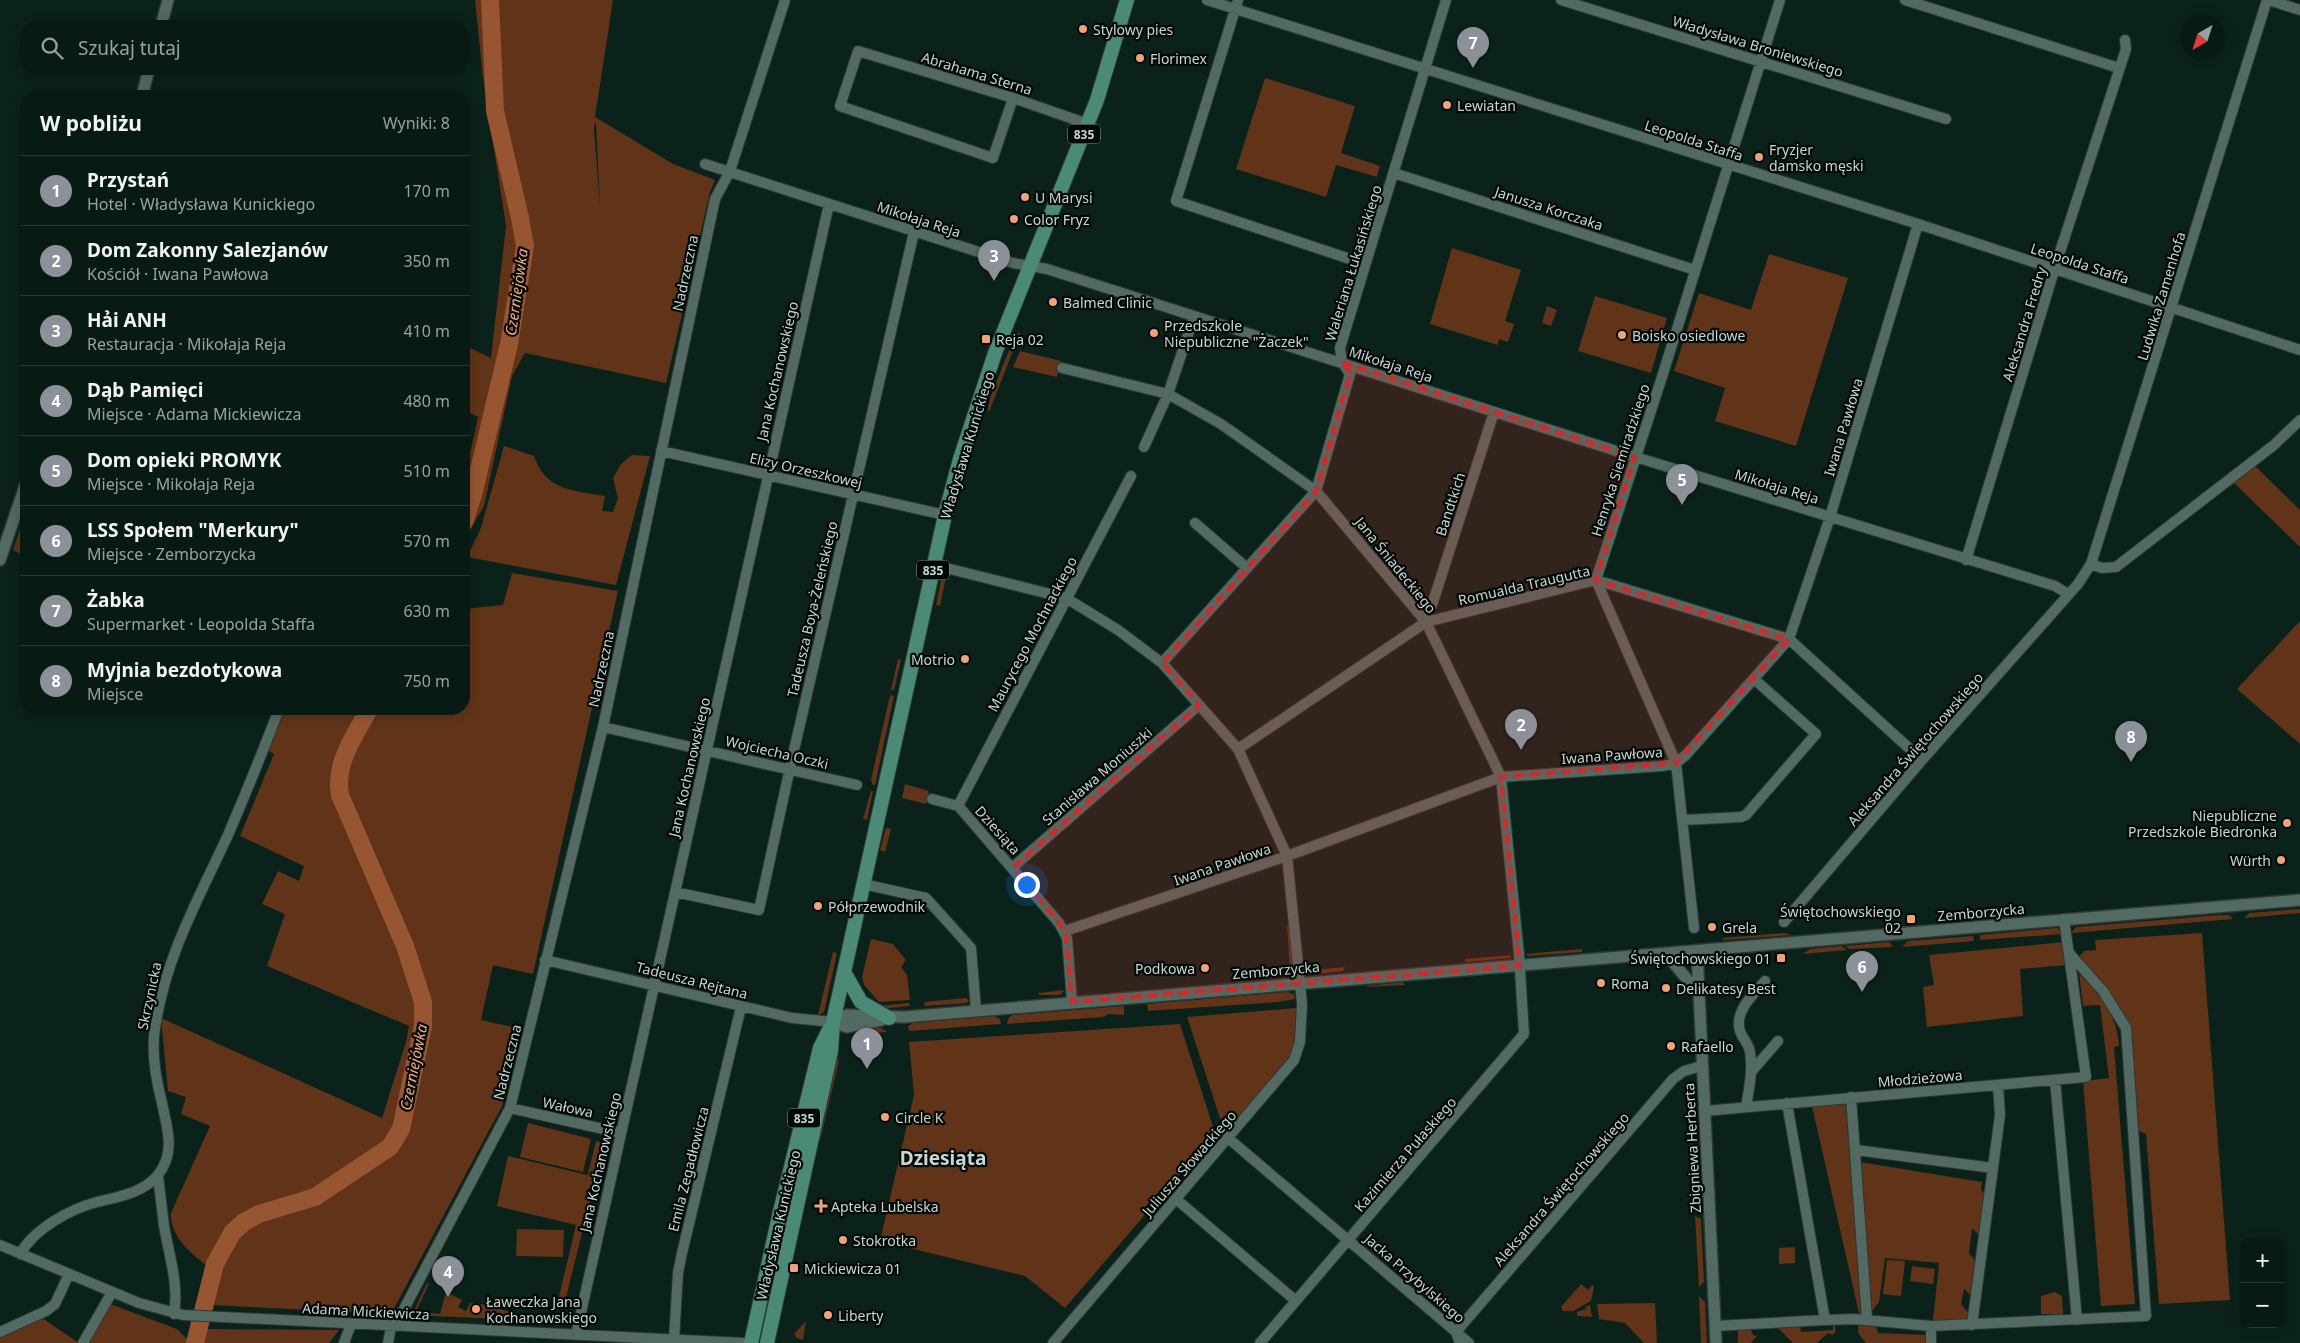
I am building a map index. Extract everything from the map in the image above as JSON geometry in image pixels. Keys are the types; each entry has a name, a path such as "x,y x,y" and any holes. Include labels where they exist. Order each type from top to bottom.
{"main road":[{"name":"Władysława Kunickiego","path":"751,1343 779,1216 820,1048 832,1022 844,972 945,515 979,398 1088,124 1104,79 1127,0"},
{"path":"844,972 861,1002 889,1018"},
{"name":"Władysława Kunickiego","path":"767,1343 831,1051 832,1022"}],"street":[{"path":"163,20 168,0"},
{"name":"Nadrzeczna","path":"388,1343 393,1326 510,1108 603,727 715,199 730,171 785,0"},
{"name":"Leopolda Staffa","path":"1207,0 1237,4 1424,68 1918,224 2055,270 2172,306 2300,350"},
{"name":"Waleriana Łukasińskiego","path":"1162,663 1316,490 1350,374 1342,362 1340,348 1446,0"},
{"name":"Władysława Broniewskiego","path":"1561,0 1946,119"},
{"name":"Henryka Siemiradzkiego","path":"1596,580 1780,0"},
{"path":"1905,0 2119,68"},
{"path":"2268,0 2300,10"},
{"name":"Ludwika Zamenhofa","path":"2068,594 2092,564 2268,0"},
{"path":"1237,4 1176,201 1365,264"},
{"name":"Aleksandra Fredry","path":"1966,560 2055,270 2126,49 2125,40"},
{"name":"Abrahama Sterna","path":"1013,98 993,158 840,106 858,51 1013,98 1088,124"},
{"path":"144,90 147,75"},
{"name":"Mikołaja Reja","path":"705,164 1013,263 1032,265 1342,362 1635,457 2055,586 2068,594"},
{"name":"Janusza Korczaka","path":"1394,173 1695,270"},
{"name":"Jana Kochanowskiego","path":"568,1337 621,1133 767,474 829,204"},
{"name":"Iwana Pawłowa","path":"1065,932 1286,856 1501,777 1676,763 1686,755 1789,639 1830,517 1918,224"},
{"name":"Tadeusza Boya-Żeleńskiego","path":"675,892 759,910 789,769 914,232"},
{"path":"1144,447 1168,394 1194,317"},
{"name":"Jana Śniadeckiego","path":"1062,368 1168,394 1221,424 1316,490 1426,622 1501,777 1520,966"},
{"name":"Bandtkich","path":"1432,605 1494,412"},
{"path":"2092,564 2102,568 2116,567 2274,445 2300,420"},
{"name":"Elizy Orzeszkowej","path":"661,451 945,515"},
{"name":"Maurycego Mochnackiego","path":"958,806 1131,476"},
{"path":"0,560 20,501"},
{"path":"1195,523 1247,568"},
{"name":"Juliusza Słowackiego","path":"934,565 1066,598 1118,630 1162,663 1238,749 1286,856 1300,983 1300,1042 1294,1060 1053,1343"},
{"path":"1596,580 1676,763 1684,820 1694,928"},
{"name":"Romualda Traugutta","path":"1238,749 1426,622 1596,580 1789,639 1922,760"},
{"name":"Aleksandra Świętochowskiego","path":"1784,922 1922,760 2068,594"},
{"path":"1684,820 1741,817 1746,815 1816,734 1754,678"},
{"name":"Stanisława Moniuszki","path":"1013,868 1199,705"},
{"name":"Skrzynicka","path":"158,1176 170,1147 169,1127 161,1102 153,1046 170,960 245,795 277,715"},
{"name":"Wojciecha Oczki","path":"603,727 857,785"},
{"name":"Dziesiąta","path":"932,800 958,806 1013,868 1065,932"},
{"path":"864,884 926,898 971,948 976,1010"},
{"name":"Zemborzycka","path":"832,1022 847,1015 889,1018 2300,900"},
{"name":"Młodzieżowa","path":"1705,1111 2086,1077 2064,920"},
{"path":"1065,932 1072,1002"},
{"name":"Zbigniewa Herberta","path":"1697,951 1716,1343"},
{"path":"1715,1326 1868,1319 1931,1326 2146,1316 2126,1028 2103,992 2070,953"},
{"path":"1665,954 1698,992"},
{"name":"Tadeusza Rejtana","path":"546,960 741,1006 808,1020 832,1022"},
{"name":"Kazimierza Pułaskiego","path":"1266,1341 1296,1301 1522,1038 1525,1029 1520,966"},
{"path":"1746,1107 1752,1071 1750,1049 1740,1032 1738,1021 1742,1008 1765,981"},
{"name":"Emila Zegadłowicza","path":"674,1340 678,1273 682,1253 741,1006"},
{"path":"1752,1071 1778,1041"},
{"name":"Aleksandra Świętochowskiego","path":"1456,1332 1673,1079 1684,1071 1702,1066"},
{"path":"2055,1080 2077,1320"},
{"path":"1972,1325 2000,1114 1998,1085"},
{"path":"1851,1098 1868,1319"},
{"path":"1787,1103 1825,1320"},
{"name":"Wałowa","path":"510,1108 621,1133"},
{"name":"Jacka Przybylskiego","path":"1228,1138 1469,1343"},
{"path":"1856,1150 1992,1168"},
{"path":"20,1254 34,1236 68,1214 95,1202 134,1192 158,1176 164,1227 173,1264 176,1298 174,1314"},
{"path":"1176,1199 1296,1301"},
{"name":"Adama Mickiewicza","path":"0,1245 143,1305 174,1314 643,1341 674,1340 744,1343"},
{"path":"0,1332 46,1311 55,1304 69,1274"},
{"path":"83,1343 112,1292"},
{"path":"344,1343 351,1324"},
{"path":"1931,1326 1931,1343"},
{"path":"1456,1332 1460,1343"}],"highlighted area":[{"path":"1342,362 1635,457 1596,580 1789,639 1676,763 1501,777 1520,966 1072,1002 1065,931 1013,867 1199,705 1162,663 1316,491 1350,373"}],"shaded area":[{"path":"475,0 613,0 595,117 673,164 715,180 710,192 666,383 525,353 512,376 484,506 470,530 470,454 478,417 470,413 470,348 491,358 506,226 483,78","holes":["595,122 596,123 600,208 594,129"]},
{"path":"1265,78 1355,106 1341,153 1380,166 1377,177 1336,165 1326,197 1236,169"},
{"path":"1452,248 1521,270 1505,321 1514,324 1508,342 1499,339 1498,345 1430,324"},
{"path":"1769,254 1848,278 1796,446 1715,421 1725,388 1674,371 1699,293 1751,310"},
{"path":"1595,296 1667,318 1651,373 1578,351"},
{"path":"1547,306 1557,310 1551,326 1542,323"},
{"path":"1016,333 1020,333 989,412 990,398"},
{"path":"1020,351 1061,361 1057,377 1013,367"},
{"path":"504,446 534,456 539,468 546,476 562,487 605,496 602,511 613,512 618,498 613,478 621,464 632,455 650,456 616,585 470,558 470,551 481,528"},
{"path":"2254,465 2300,510 2300,547 2234,483"},
{"path":"20,529 20,554 13,550"},
{"path":"512,573 618,591 533,974 493,965 481,1020 521,1029 502,1106 391,1314 210,1305 206,1329 339,1330 329,1343 88,1343 110,1304 177,1329 187,1339 207,1266 177,1237 171,1213 210,1126 181,1114 186,1097 168,1091 161,1018 382,1118 406,1042 409,1026 267,966 285,914 262,904 278,871 299,881 304,866 240,836 274,754 268,750 282,715 470,715 470,608 503,605"},
{"path":"946,576 940,606 936,605 941,580"},
{"path":"2300,621 2300,744 2237,689"},
{"path":"898,659 901,660 894,690 891,690"},
{"path":"890,695 894,696 875,785 873,785 871,780"},
{"path":"905,784 929,791 926,804 902,798"},
{"path":"871,791 873,791 867,820 863,819"},
{"path":"886,828 891,829 885,852 880,850"},
{"path":"2300,909 2300,913 2245,918 2249,913"},
{"path":"2229,915 2233,919 2071,933 2076,927"},
{"path":"1287,926 1291,926 1294,969 1290,967"},
{"path":"2057,928 2063,934 1980,940 1980,935"},
{"path":"1784,933 1793,935 1723,940 1723,938"},
{"path":"2202,933 2230,1300 2159,1304 2146,1134 2139,1131 2131,1027 2107,990 2079,957 2084,951 2096,950 2095,940"},
{"path":"1973,936 1974,941 1902,947 1908,941"},
{"path":"871,939 893,944 906,960 901,967 907,975 910,1000 879,1002 864,985 862,977"},
{"path":"1889,942 1893,947 1849,949 1846,946"},
{"path":"2064,942 2067,965 2020,969 2023,1016 1927,1027 1923,987 1934,985 1929,955"},
{"path":"1842,946 1847,950 1803,954 1810,949"},
{"path":"1582,949 1582,952 1529,956 1525,954"},
{"path":"833,952 837,953 824,1012 818,1015"},
{"path":"1511,955 1511,958 1465,962 1465,959"},
{"path":"1345,967 1343,971 1315,974 1315,970"},
{"path":"1293,972 1287,977 1263,977 1263,974"},
{"path":"2079,972 2106,1005 2115,1023 2117,1034 2119,1046 2114,1047 2135,1304 2101,1306 2083,1081 2109,1078 2100,1005 2083,1006"},
{"path":"1403,982 1405,985 1366,987 1367,986"},
{"path":"1065,990 1060,995 1039,995 1039,993"},
{"path":"1287,992 1294,994 1295,999 1279,1002 1148,1011 1147,1004"},
{"path":"867,996 877,1006 909,1003 910,1006 881,1009 864,999"},
{"path":"966,998 969,1000 967,1003 925,1006 924,1002"},
{"path":"1124,1006 1124,1015 1108,1014 1104,1017 1007,1024 1009,1017 1013,1015"},
{"path":"1297,1008 1295,1043 1289,1059 1228,1133 1224,1130 1187,1017"},
{"path":"994,1016 1000,1019 1001,1024 909,1031 908,1027 912,1023"},
{"path":"1180,1024 1215,1133 1065,1308 1025,1276 880,1241 914,1095 909,1042"},
{"path":"878,1026 887,1032 857,1034 854,1031"},
{"path":"836,1056 839,1060 820,1141 819,1136"},
{"path":"1848,1103 1854,1161 1982,1182 1981,1190 1985,1195 1979,1235 1972,1228 1969,1253 1976,1262 1972,1296 1964,1289 1961,1304 1969,1314 1968,1322 1933,1321 1939,1263 1885,1258 1879,1302 1871,1312 1878,1333 1927,1335 1927,1343 1866,1343 1858,1333 1859,1313 1812,1106"},
{"path":"528,1123 591,1139 583,1172 520,1157"},
{"path":"596,1141 604,1143 565,1302 558,1301 576,1225 497,1206 508,1156 587,1175 586,1182"},
{"path":"1693,1162 1699,1178 1700,1199 1695,1205"},
{"path":"1695,1216 1701,1219 1704,1282 1699,1287"},
{"path":"517,1229 564,1230 563,1257 516,1256"},
{"path":"1795,1247 1795,1263 1779,1264 1779,1248"},
{"path":"1887,1260 1905,1261 1901,1296 1883,1294"},
{"path":"1912,1266 1935,1269 1933,1284 1910,1281"},
{"path":"427,1283 429,1284 416,1311 440,1314 446,1292 462,1300 458,1307 466,1311 470,1303 489,1305 524,1317 524,1320 412,1315"},
{"path":"1581,1284 1588,1290 1592,1285 1594,1287 1591,1301 1573,1311 1563,1311 1561,1307"},
{"path":"2055,1292 2062,1296 2063,1314 2041,1314 2041,1296"},
{"path":"1699,1296 1705,1302 1707,1343 1701,1343"},
{"path":"1655,1303 1657,1343 1644,1343 1625,1323 1599,1319 1597,1304"},
{"path":"1590,1305 1592,1317 1577,1316 1577,1312 1586,1309 1585,1307"},
{"path":"42,1318 79,1343 0,1343 0,1335"},
{"path":"806,1321 803,1340 797,1338 794,1334"},
{"path":"1833,1323 1836,1330 1833,1335 1828,1333 1817,1343 1793,1343 1778,1328 1779,1326 1800,1324 1801,1332 1833,1330"},
{"path":"1738,1327 1750,1327 1753,1335 1757,1336 1751,1343 1738,1343"}],"waterway":[{"name":"Czerniejówka","path":"470,504 509,344 525,246 495,111 490,0"},
{"name":"Czerniejówka","path":"195,1343 215,1264 232,1233 244,1222 259,1214 315,1197 390,1147 401,1129 423,1026 423,1002 405,946 340,795 339,783 343,761 366,715"}],"place":[{"name":"Stylowy pies","path":"1083,29"},
{"name":"Florimex","path":"1140,58"},
{"name":"Żabka","path":"1473,68"},
{"name":"Lewiatan","path":"1447,105"},
{"name":"Fryzjer damsko męski","path":"1759,157"},
{"name":"U Marysi","path":"1025,197"},
{"name":"Color Fryz","path":"1014,219"},
{"name":"Hải ANH","path":"994,281"},
{"name":"Balmed Clinic","path":"1053,302"},
{"name":"Przedszkole Niepubliczne \"Żaczek\"","path":"1154,333"},
{"name":"Boisko osiedlowe","path":"1622,335"},
{"name":"Reja 02","path":"986,339"},
{"name":"Dom opieki PROMYK","path":"1682,505"},
{"name":"Motrio","path":"965,659"},
{"name":"Dom Zakonny Salezjanów","path":"1521,750"},
{"name":"Myjnia bezdotykowa","path":"2131,762"},
{"name":"Niepubliczne Przedszkole Biedronka","path":"2287,823"},
{"name":"Würth","path":"2281,860"},
{"name":"Półprzewodnik","path":"818,906"},
{"name":"Świętochowskiego 02","path":"1911,919"},
{"name":"Grela","path":"1712,927"},
{"name":"Świętochowskiego 01","path":"1781,958"},
{"name":"Podkowa","path":"1205,968"},
{"name":"Roma","path":"1601,983"},
{"name":"Delikatesy Best","path":"1666,988"},
{"name":"LSS Społem \"Merkury\"","path":"1862,992"},
{"name":"Rafaello","path":"1671,1046"},
{"name":"Przystań","path":"867,1069"},
{"name":"Circle K","path":"885,1117"},
{"name":"Apteka Lubelska","path":"821,1206"},
{"name":"Stokrotka","path":"843,1240"},
{"name":"Mickiewicza 01","path":"794,1268"},
{"name":"Dąb Pamięci","path":"448,1297"},
{"name":"Ławeczka Jana Kochanowskiego","path":"476,1309"},
{"name":"Liberty","path":"828,1315"}],"district":[{"name":"Dziesiąta","path":"943,1158"}]}
